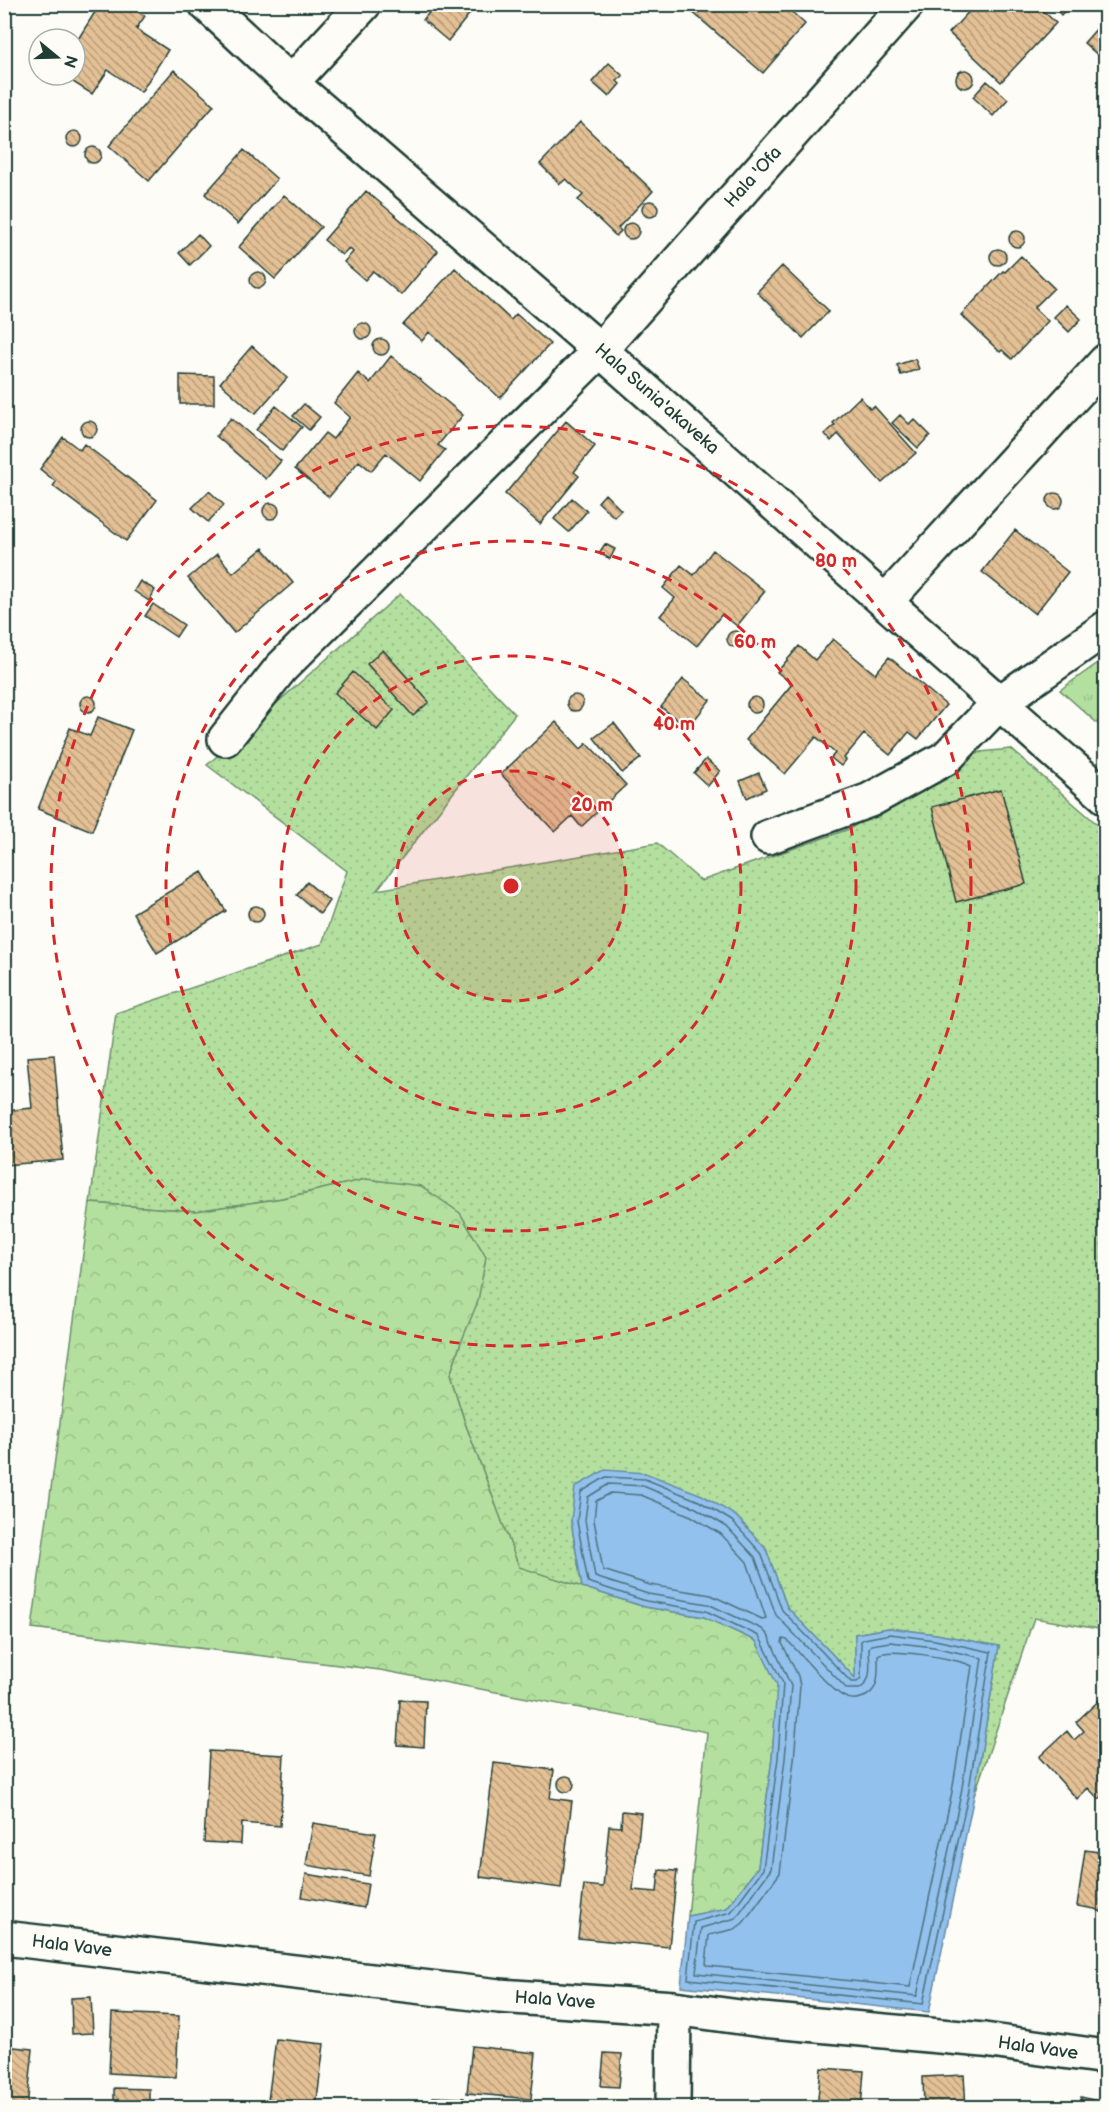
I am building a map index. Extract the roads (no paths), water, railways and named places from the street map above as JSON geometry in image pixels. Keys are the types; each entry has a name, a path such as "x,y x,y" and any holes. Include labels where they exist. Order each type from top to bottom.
{"street":[{"name":"Hala Sunia'akaveka","path":"206,4 291,83 600,350 1106,797"},
{"path":"291,83 364,4"},
{"name":"Hala 'Ofa","path":"225,739 281,668 600,350 907,4"},
{"path":"886,601 1106,361"},
{"path":"768,837 870,800 946,758 999,703 1106,628"},
{"name":"Hala Vave","path":"4,1938 499,1996 674,2008 762,2020 984,2040 1106,2056"},
{"path":"673,2108 674,2008"}],"water":[{"path":"605,1470 645,1473 702,1495 736,1516 766,1549 787,1607 855,1678 855,1634 889,1628 999,1646 974,1796 929,2012 681,1986 688,1916 727,1908 758,1867 772,1758 777,1685 756,1641 704,1617 645,1607 582,1587 571,1521 575,1487"}]}
